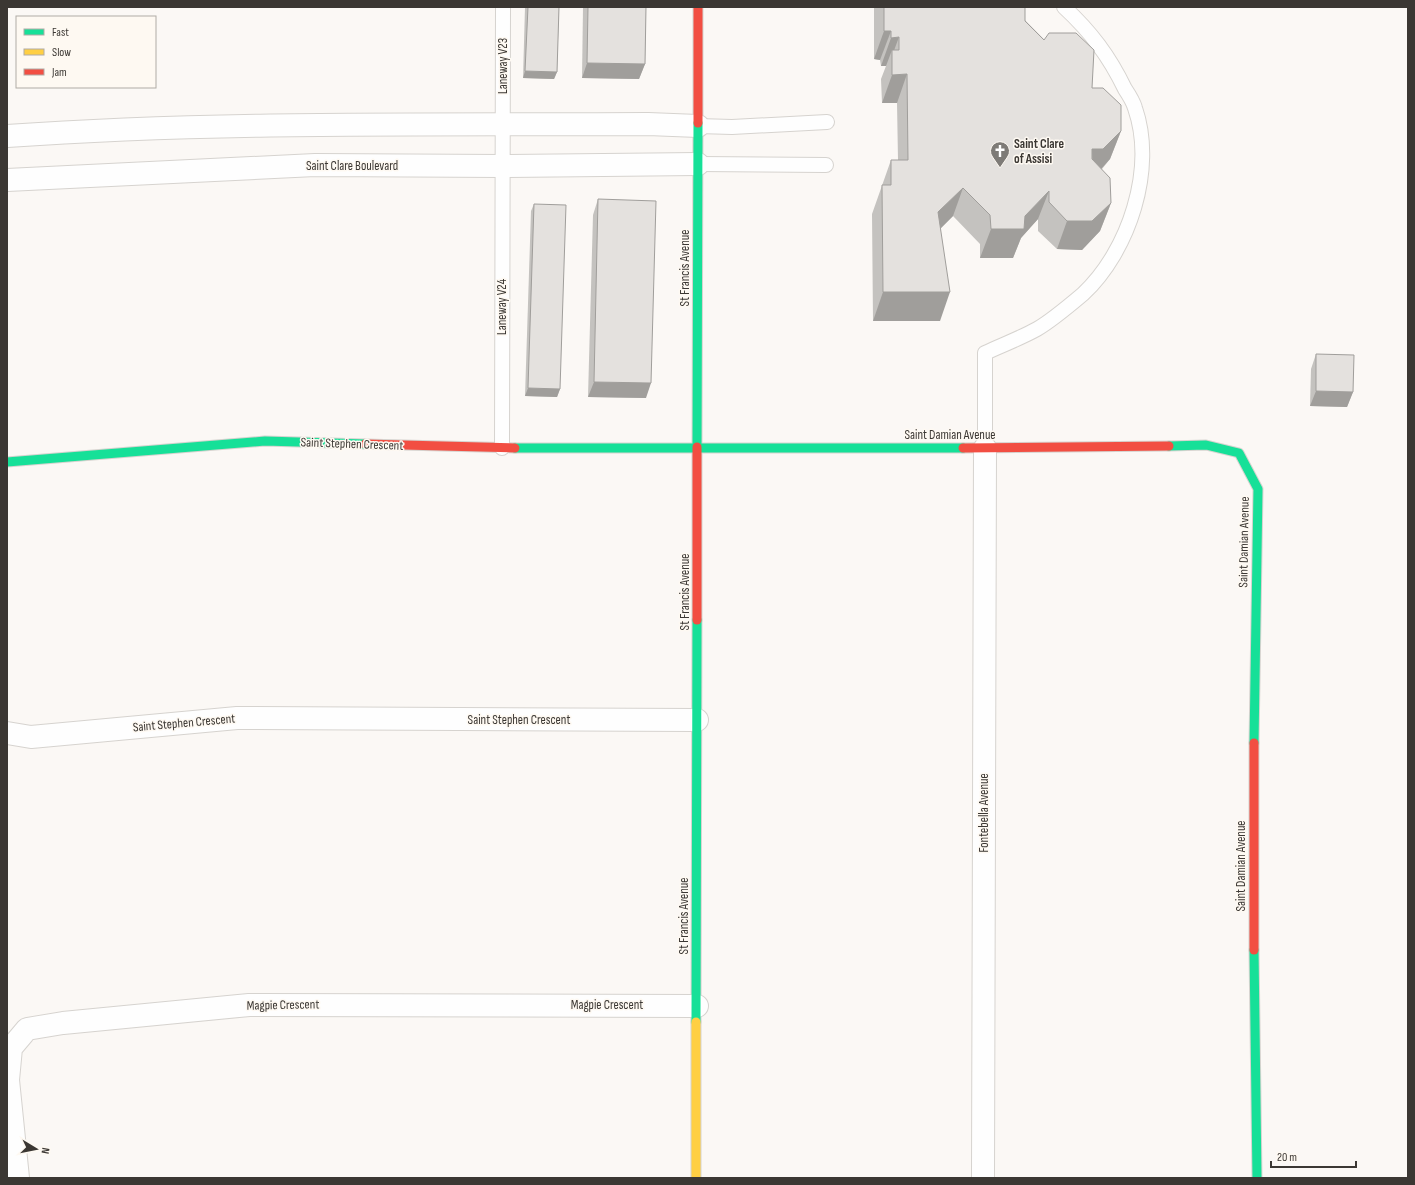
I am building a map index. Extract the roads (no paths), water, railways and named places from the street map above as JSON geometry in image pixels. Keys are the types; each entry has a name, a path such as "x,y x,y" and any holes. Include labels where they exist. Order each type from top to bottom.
{"street":[{"name":"St Francis Avenue","path":"696,1178 698,7"},
{"path":"7,136 162,128 313,125 648,124 698,126"},
{"name":"Saint Clare Boulevard","path":"7,180 315,165 503,166 698,164"},
{"name":"Saint Stephen Crescent","path":"7,462 152,448 265,441 502,448 698,448"},
{"name":"Saint Damian Avenue","path":"698,448 985,448 1206,445 1239,452 1258,489 1254,849 1257,1178"},
{"name":"Fontebella Avenue","path":"983,1178 985,448"},
{"name":"Saint Stephen Crescent","path":"7,733 31,737 237,718 697,720"},
{"name":"Magpie Crescent","path":"18,1178 8,1080 11,1048 27,1029 63,1023 249,1005 697,1006"}],"lane":[{"name":"Laneway V23","path":"503,7 503,166"},
{"path":"985,448 985,353 1037,329 1083,294 1111,261 1130,220 1140,184 1142,145 1135,108 1112,61 1082,23 1064,7"},
{"path":"698,126 732,127 827,122"},
{"path":"698,164 826,165"},
{"name":"Laneway V24","path":"502,448 503,166"}],"place":[{"name":"Saint Clare of Assisi","path":"1000,168"}]}
